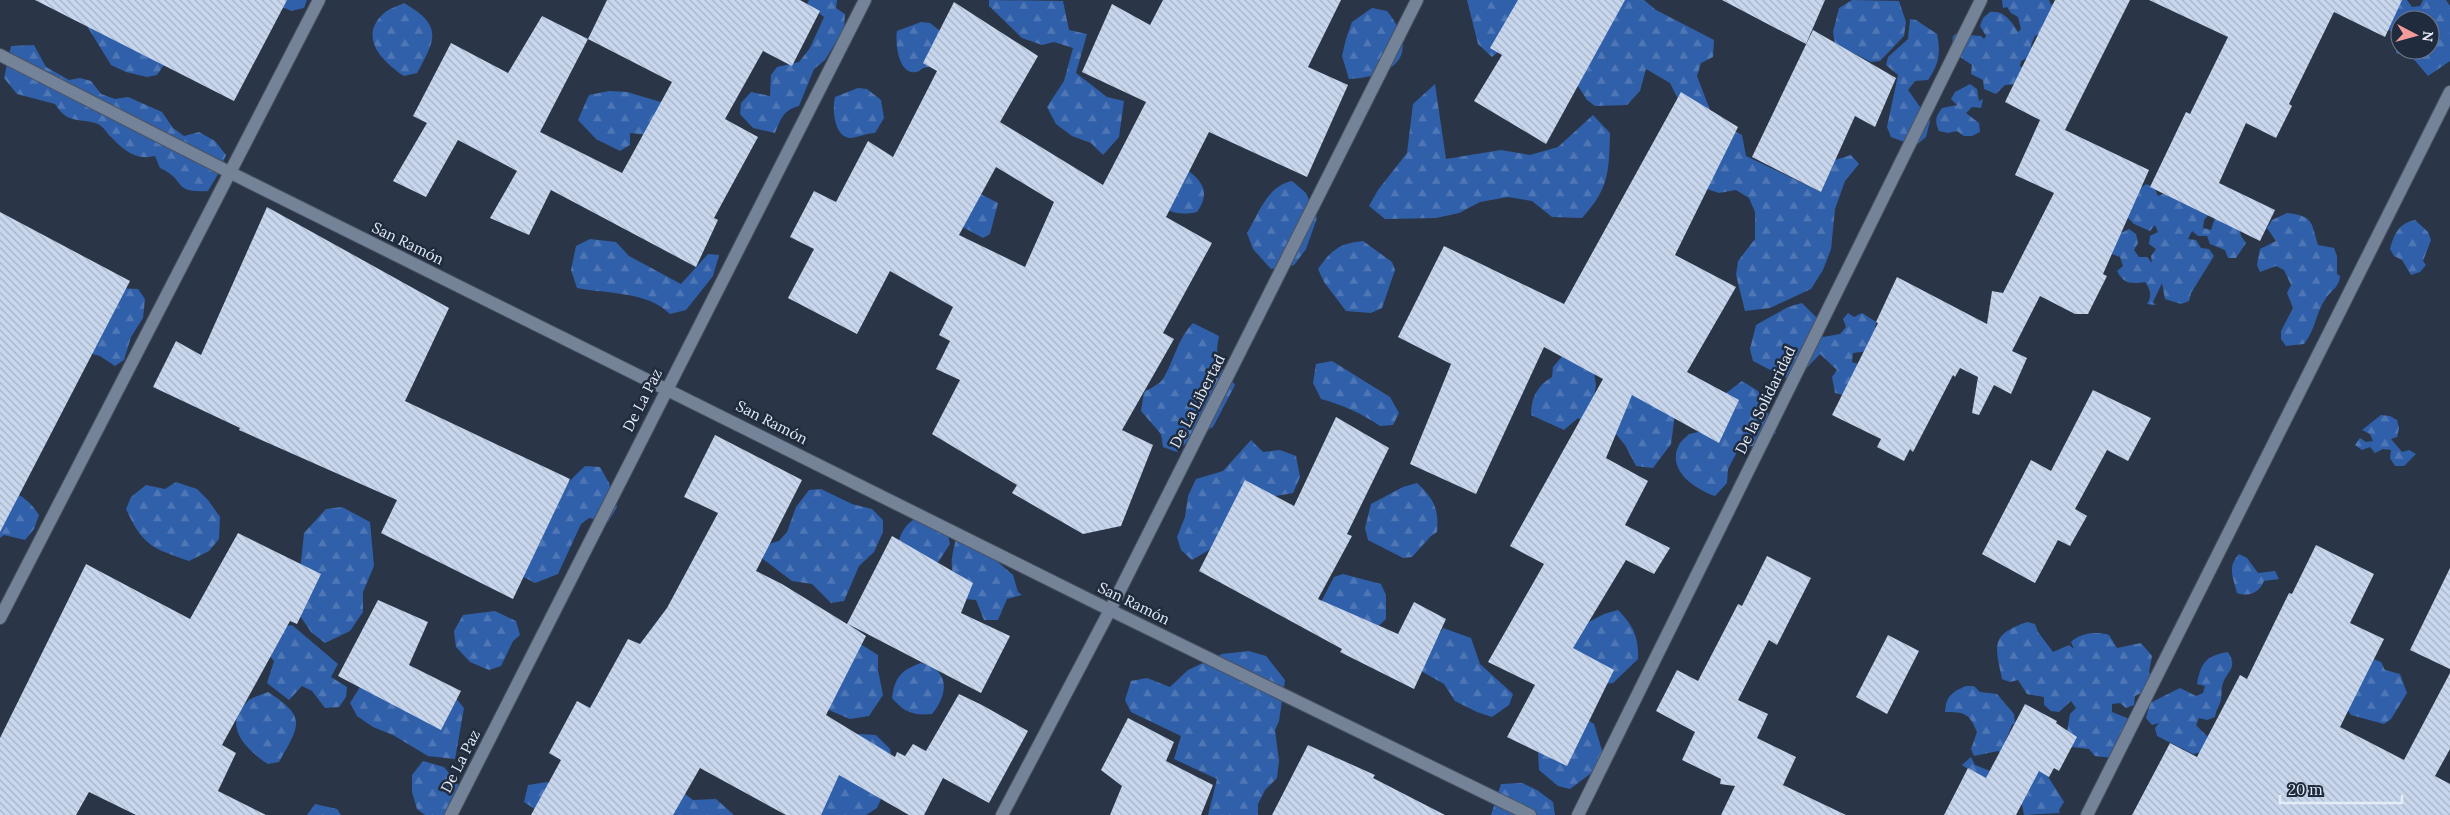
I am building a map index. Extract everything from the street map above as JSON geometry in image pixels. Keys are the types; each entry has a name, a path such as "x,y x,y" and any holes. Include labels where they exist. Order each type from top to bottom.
{"street":[{"path":"0,618 320,0"},
{"name":"De La Paz","path":"451,815 666,388 865,0"},
{"name":"De La Libertad","path":"1002,815 1110,610 1417,0"},
{"name":"De la Solidaridad","path":"1578,815 1981,0"},
{"name":"San Ramón","path":"0,55 231,173 1110,610 1530,815"},
{"path":"2088,815 2450,92"}],"green space":[{"path":"69,0 170,56 157,75 147,77 126,72 111,65 87,26 66,16"},
{"path":"268,0 307,0 304,8 291,11"},
{"path":"809,0 837,0 836,8 845,14 844,29 825,60 814,69 799,106 786,113 775,133 753,128 740,114 741,103 751,92 770,96 771,75 777,67 799,62 810,48 824,17 807,4"},
{"path":"989,0 1063,1 1069,30 1087,34 1076,73 1107,97 1124,101 1119,137 1103,155 1091,143 1072,136 1056,124 1047,107 1064,81 1073,48 1054,42 1042,45 1022,38 989,6"},
{"path":"1467,0 1644,0 1656,10 1714,40 1713,57 1701,63 1697,76 1710,110 1682,107 1670,83 1646,69 1640,91 1627,105 1595,106 1587,100 1536,21 1492,57 1478,44"},
{"path":"1852,0 1899,1 1906,22 1904,36 1880,61 1871,62 1835,44 1833,32 1839,8"},
{"path":"2002,0 2049,0 2051,5 2055,3 2041,33 2035,36 2029,57 2021,61 2020,66 2023,68 2017,84 2005,85 1996,94 1984,89 1983,80 1971,74 1972,65 1951,51 1953,36 1960,31 1968,35 1981,36 1984,39 1986,36 1980,26 1983,18 1990,12 2003,15 2018,32 2021,29 2018,17 2011,13 2007,7 2003,8"},
{"path":"2395,0 2407,0 2412,7 2420,6 2423,0 2446,0 2450,6 2450,61 2428,76 2415,60 2440,60 2440,10 2390,10 2390,31 2375,26"},
{"path":"404,3 417,11 425,19 430,26 432,42 417,73 404,76 388,64 376,49 373,32 376,23 383,14"},
{"path":"1372,8 1387,11 1397,26 1402,39 1402,51 1398,60 1391,68 1366,77 1349,79 1342,56 1346,39 1352,22"},
{"path":"1910,19 1916,20 1937,34 1939,47 1935,69 1928,80 1915,81 1908,90 1930,121 1926,137 1915,146 1891,137 1887,127 1898,75 1886,65 1888,57 1908,39"},
{"path":"921,22 930,23 944,34 939,67 927,67 917,72 910,72 905,68 899,57 897,31"},
{"path":"34,45 46,67 69,80 80,78 91,81 101,94 115,99 128,97 162,112 173,128 184,136 199,132 215,141 226,155 208,191 184,188 174,177 160,168 155,156 141,157 129,153 98,124 69,118 55,104 17,94 4,78 11,46"},
{"path":"1435,84 1446,159 1501,150 1530,155 1558,147 1593,115 1610,133 1606,179 1598,198 1591,208 1582,218 1552,217 1532,201 1508,197 1480,202 1459,213 1436,218 1385,219 1369,206 1378,190 1407,153 1413,104"},
{"path":"1970,84 1977,89 1979,101 1983,99 1981,108 1972,107 1966,113 1979,123 1980,132 1972,136 1964,136 1957,131 1948,133 1939,131 1936,121 1940,111 1942,108 1957,105 1951,99 1955,92"},
{"path":"858,88 867,89 881,100 884,118 875,133 851,138 845,137 838,128 834,115 835,97"},
{"path":"609,91 627,92 664,103 647,135 630,133 630,145 620,151 596,139 578,120 589,95"},
{"path":"1718,123 1742,135 1746,156 1821,192 1835,160 1851,155 1859,164 1845,181 1835,209 1831,249 1823,270 1811,289 1770,308 1745,311 1736,275 1738,261 1755,239 1755,212 1749,198 1736,190 1719,193 1701,187"},
{"path":"1177,163 1201,183 1204,196 1197,212 1175,213 1146,197"},
{"path":"1292,181 1306,193 1317,218 1306,249 1294,265 1271,269 1253,249 1247,233 1270,194 1276,188"},
{"path":"2146,184 2154,187 2158,196 2180,187 2210,213 2204,220 2203,228 2211,230 2216,215 2237,218 2241,236 2246,243 2236,258 2228,258 2225,250 2210,244 2207,236 2198,236 2192,231 2188,239 2196,240 2201,248 2209,249 2214,256 2191,293 2189,301 2181,304 2165,299 2162,283 2153,302 2156,305 2147,304 2150,293 2145,282 2132,283 2125,281 2117,271 2123,266 2120,257 2112,254 2111,246 2121,233 2129,229 2136,234 2138,243 2134,250 2139,257 2147,257 2152,263 2151,256 2156,249 2149,244 2150,236 2158,232 2155,225 2150,231 2134,224 2128,218 2111,219 2126,199"},
{"path":"971,189 998,203 990,234 983,238 957,224"},
{"path":"2287,213 2306,218 2312,225 2318,245 2334,248 2337,256 2337,274 2340,276 2337,286 2323,303 2308,339 2304,344 2286,346 2281,339 2281,331 2293,308 2287,293 2291,285 2284,270 2276,266 2260,272 2257,265 2260,249 2276,241 2267,228 2272,220"},
{"path":"2415,220 2428,232 2431,240 2423,261 2426,265 2420,272 2411,275 2402,260 2394,256 2390,249 2398,230 2409,221"},
{"path":"590,239 616,242 629,256 681,284 708,254 719,255 713,276 686,310 670,314 650,301 638,297 577,288 571,270 576,246"},
{"path":"1363,241 1392,262 1395,270 1382,308 1371,313 1346,311 1324,282 1318,269 1332,252 1342,246"},
{"path":"117,288 138,289 145,299 143,318 131,337 124,360 115,366 100,356 85,352"},
{"path":"1802,303 1817,318 1823,337 1840,334 1846,327 1843,319 1848,313 1854,317 1862,313 1876,322 1873,343 1869,351 1853,353 1852,362 1860,365 1851,397 1835,393 1832,377 1837,370 1820,354 1797,378 1788,379 1753,361 1750,349 1756,325 1788,307"},
{"path":"1193,323 1219,336 1217,351 1219,363 1235,385 1213,427 1191,438 1177,452 1163,447 1161,434 1141,411 1144,392 1162,381 1180,343"},
{"path":"1566,352 1593,367 1596,385 1589,426 1578,418 1564,430 1531,415 1532,403 1536,393 1542,384 1552,377 1553,367"},
{"path":"1332,361 1390,397 1399,413 1393,425 1380,426 1352,410 1321,399 1313,383 1316,364"},
{"path":"1742,381 1758,391 1776,433 1753,446 1739,448 1728,469 1727,483 1715,496 1699,489 1685,477 1676,463 1676,454 1680,444 1689,434 1708,430 1717,400"},
{"path":"1638,389 1675,414 1671,444 1653,468 1636,466 1625,445 1611,428 1610,415"},
{"path":"2381,415 2390,416 2397,420 2399,428 2397,437 2391,439 2402,452 2409,450 2416,454 2404,466 2395,466 2390,458 2391,450 2383,449 2375,453 2370,447 2362,450 2355,445 2360,438 2366,442 2373,441 2370,434 2362,430"},
{"path":"1251,440 1263,452 1280,450 1296,456 1300,477 1293,493 1252,500 1233,536 1192,560 1181,550 1177,537 1185,517 1188,496 1196,479 1223,471"},
{"path":"585,466 600,467 609,483 617,507 608,522 589,518 581,524 558,574 535,583 514,572 547,503"},
{"path":"176,482 197,489 208,500 220,517 219,539 209,551 189,561 166,553 150,544 138,531 126,509 131,497 146,485 165,489"},
{"path":"1417,483 1428,494 1434,505 1437,517 1437,532 1412,557 1403,558 1368,540 1365,528 1371,504 1403,487"},
{"path":"0,487 22,497 31,504 39,515 34,529 25,540 4,535 0,538"},
{"path":"821,489 852,504 872,509 883,520 883,532 874,552 859,566 844,601 831,603 812,584 792,581 763,559 762,546 779,541 787,532 796,507 809,490"},
{"path":"342,507 370,522 374,566 363,592 363,612 350,631 325,643 311,632 296,610 304,533 326,509"},
{"path":"926,513 941,520 949,538 950,544 937,564 898,548 906,526"},
{"path":"956,539 979,546 1013,575 1018,592 1022,595 1007,599 998,620 984,620 976,600 966,599 957,582 952,570 952,558"},
{"path":"2239,554 2247,558 2258,573 2275,571 2279,579 2264,581 2259,589 2253,593 2237,593 2232,568"},
{"path":"1343,574 1381,584 1386,595 1386,619 1371,633 1321,602 1334,577"},
{"path":"1618,610 1628,621 1634,632 1638,659 1613,683 1604,684 1568,667 1572,631 1604,614"},
{"path":"495,611 516,621 520,635 513,641 501,666 489,670 470,662 456,647 454,631 463,615"},
{"path":"2027,622 2035,624 2038,632 2053,652 2069,645 2074,649 2071,642 2075,639 2088,634 2099,633 2109,635 2117,648 2141,643 2152,656 2149,672 2151,676 2143,692 2135,696 2134,705 2126,708 2120,703 2112,704 2112,712 2127,718 2134,733 2132,742 2120,754 2112,758 2095,756 2089,749 2072,747 2072,738 2067,732 2070,714 2076,708 2071,701 2059,712 2051,711 2044,705 2044,697 2027,694 2018,680 2010,682 2002,679 1997,649 1998,643 2006,632"},
{"path":"292,625 338,664 331,677 347,687 346,697 339,707 325,708 312,691 302,686 289,700 267,683 274,661 265,650 273,629"},
{"path":"1443,628 1471,638 1480,664 1513,694 1509,705 1492,717 1455,701 1444,684 1421,671 1428,653"},
{"path":"854,645 862,645 878,655 878,670 883,695 869,716 850,719 824,708"},
{"path":"1249,651 1266,656 1285,680 1279,721 1275,730 1279,761 1277,778 1265,790 1258,804 1258,815 1208,815 1217,779 1174,759 1181,736 1131,712 1125,700 1131,681 1147,678 1170,687 1188,670 1222,654"},
{"path":"2228,652 2232,665 2223,683 2215,717 2207,720 2199,718 2196,725 2208,737 2202,752 2193,754 2157,736 2155,728 2159,723 2152,725 2146,718 2150,703 2180,688 2196,696 2203,693 2205,686 2197,684 2203,665 2210,658"},
{"path":"2373,659 2381,662 2385,670 2400,674 2407,693 2391,719 2384,724 2351,715 2342,701"},
{"path":"921,663 931,666 938,671 944,684 941,699 932,714 914,714 909,712 892,698 895,684 900,675 909,668"},
{"path":"1966,686 1974,686 1980,692 1997,694 2014,714 2015,723 2012,725 2005,742 2035,756 2064,802 2059,810 2060,813 2024,815 2022,805 1962,765 1971,757 1975,765 1990,771 1993,764 2005,755 1998,751 1974,756 1971,749 1977,732 1969,717 1962,713 1945,712 1948,698 1957,690"},
{"path":"360,687 450,691 464,708 455,759 428,756 393,735 373,727 357,716 350,703"},
{"path":"268,692 289,708 296,722 292,739 279,762 268,764 245,745 240,737 236,720 240,711 249,700"},
{"path":"1581,716 1594,724 1604,757 1602,765 1570,789 1558,786 1539,770 1538,750"},
{"path":"858,734 876,735 890,749 894,770 877,808 866,815 793,815"},
{"path":"423,761 444,767 460,787 449,815 425,815 417,809 412,792 412,775"},
{"path":"547,782 574,796 599,815 542,814 524,802 528,785"},
{"path":"1522,783 1537,790 1553,802 1555,815 1491,815 1501,784"},
{"path":"676,787 693,800 716,799 734,815 613,815"},
{"path":"315,804 337,809 341,815 307,815"}],"building":[{"path":"35,0 287,0 234,101"},
{"path":"607,0 800,0 820,11 792,66 763,51 725,119 758,137 714,218 718,220 696,267 551,190 529,235 490,218 517,171 458,140 426,197 393,181 427,123 413,116 451,43 508,73 542,16 588,39","holes":["588,39 672,82 622,173 540,132"]},
{"path":"1163,0 1341,0 1308,67 1348,85 1307,177 1209,132 1166,217 1212,243 1163,333 1174,339 1122,430 1153,445 1121,526 1083,534 1012,493 1017,485 932,434 960,380 936,369 950,341 939,335 953,307 890,271 857,334 788,298 814,249 790,237 814,191 836,202 868,141 893,157 937,71 923,63 954,2 1038,56 1000,122 1103,185 1146,102 1082,72 1112,4 1150,25","holes":["996,167 1054,202 1025,267 959,235"]},
{"path":"1518,0 1625,0 1546,144 1474,101 1502,55 1490,48"},
{"path":"1722,0 1825,0 1806,44"},
{"path":"2055,0 2130,0 2065,130 2149,170 2103,274 2107,276 2088,314 2075,314 2040,296 2012,351 2027,358 2011,394 1994,385 1979,415 1972,413 1978,377 1960,368 1955,377 1953,375 1913,452 1910,449 1904,461 1877,447 1881,439 1832,415 1878,323 1876,322 1897,277 1987,324 1992,291 2003,293 2054,193 2015,175 2040,120 2005,102"},
{"path":"2149,0 2402,0 2397,10 2390,10 2390,26 2385,37 2334,12 2289,104 2292,106 2276,138 2246,123 2219,183 2275,210 2260,241 2150,187 2186,112 2190,114 2228,37"},
{"path":"1813,30 1896,78 1875,127 1855,116 1821,192 1752,157"},
{"path":"1681,92 1738,127 1675,255 1736,287 1687,372 1739,400 1719,443 1632,395 1606,458 1648,481 1625,525 1670,548 1654,574 1626,560 1573,648 1614,670 1567,766 1507,737 1535,685 1488,662 1544,564 1510,546 1603,379 1544,347 1476,494 1410,464 1451,364 1398,337 1444,246 1564,304"},
{"path":"267,207 449,308 405,401 570,479 513,599 381,533 397,500 239,430 240,428 153,387 176,341 201,355"},
{"path":"0,212 130,281 0,532"},
{"path":"2093,390 2151,418 2128,461 2107,450 2075,509 2087,516 2070,546 2058,540 2035,583 1982,554 2031,460 2051,471"},
{"path":"1336,417 1389,448 1347,534 1352,536 1318,599 1398,634 1414,602 1446,619 1414,689 1340,652 1342,649 1199,571 1245,480 1294,506"},
{"path":"715,435 802,480 756,571 782,584 847,624 892,536 973,583 961,613 1010,636 981,693 848,624 866,636 826,715 895,757 897,752 905,756 913,744 926,751 959,694 982,705 1028,731 989,803 943,778 924,815 909,815 839,775 821,815 786,815 700,768 673,815 531,815 561,760 549,753 577,701 590,708 628,639 640,644 667,608 718,513 684,497"},
{"path":"238,533 321,574 297,624 290,621 222,745 236,753 218,791 266,815 136,815 89,792 76,815 0,815 0,738 86,564 190,619"},
{"path":"2316,545 2374,574 2350,623 2384,639 2340,727 2404,760 2450,673 2450,749 2435,776 2450,784 2450,815 2132,815 2170,743 2197,757 2240,675 2247,679 2289,593 2292,594"},
{"path":"1767,556 1811,578 1777,645 1769,640 1738,700 1768,714 1757,738 1796,757 1783,785 1846,815 1721,815 1735,786 1720,784 1721,779 1682,760 1695,732 1656,711 1677,670 1698,681 1738,604 1742,606"},
{"path":"2450,568 2450,669 2410,650"},
{"path":"378,600 428,622 409,665 461,691 441,730 338,676"},
{"path":"1888,635 1919,651 1887,714 1856,697"},
{"path":"2025,704 2057,721 2056,723 2077,737 2059,771 2054,768 2049,777 2039,771 2016,815 1944,815 1968,768 1986,778"},
{"path":"1128,718 1174,742 1166,761 1213,785 1201,815 1110,815 1122,786 1101,770"},
{"path":"1308,745 1375,775 1373,778 1445,815 1272,815"}]}
